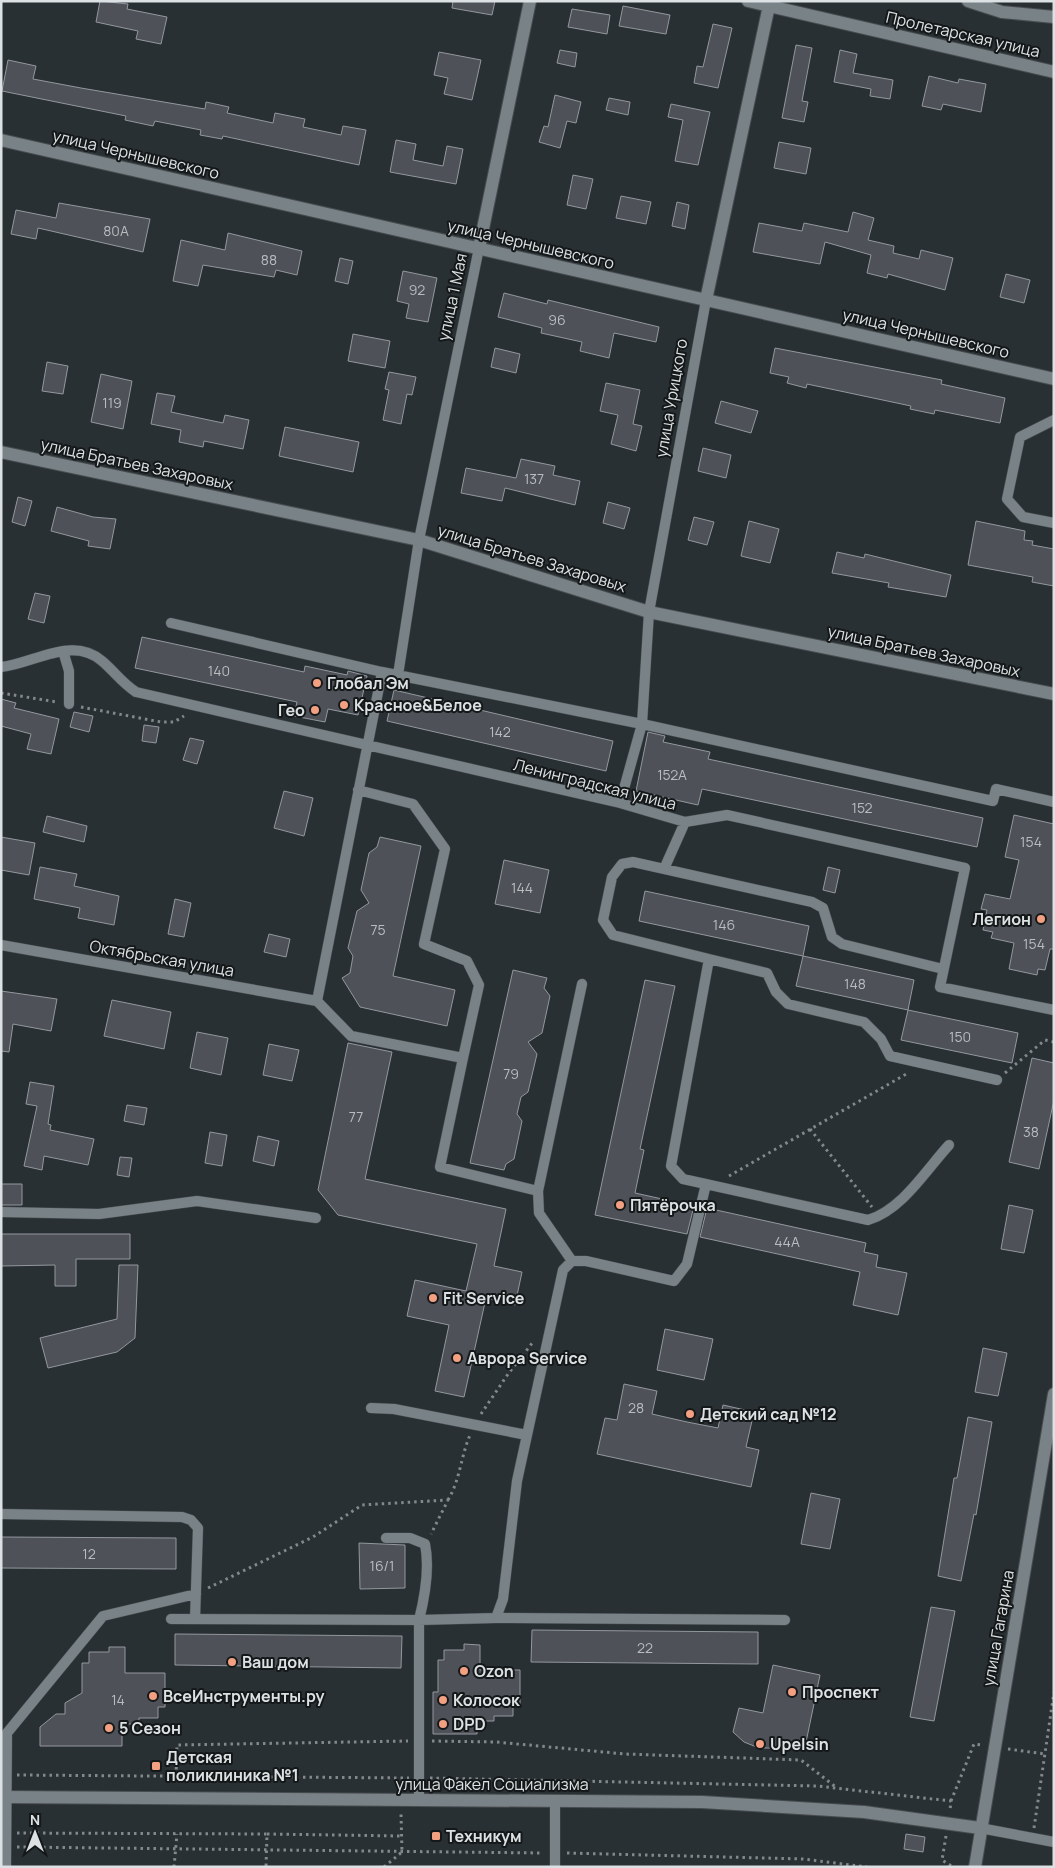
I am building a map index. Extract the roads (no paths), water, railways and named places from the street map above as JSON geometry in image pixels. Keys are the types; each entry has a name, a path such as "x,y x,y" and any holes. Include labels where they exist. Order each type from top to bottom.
{"main road":[{"name":"улица 1 Мая","path":"479,248 530,1"},
{"name":"Пролетарская улица","path":"748,1 769,4 1054,72"},
{"name":"Пролетарская улица","path":"968,1 1002,12 1054,17"},
{"name":"улица Урицкого","path":"706,300 769,4"},
{"name":"улица Чернышевского","path":"1,140 1054,379"},
{"name":"улица Братьев Захаровых","path":"1,452 419,540 649,612 1054,694"},
{"name":"улица Гагарина","path":"975,1867 1054,1394"},
{"name":"улица Факел Социализма","path":"4,1797 702,1802 845,1811 980,1828"}],"lane":[{"name":"улица 1 Мая","path":"398,675 419,540 479,248"},
{"name":"улица Урицкого","path":"620,803 642,724 649,612 706,300"},
{"path":"1054,420 1020,437 1007,499 1023,517 1054,523"},
{"path":"171,623 382,672 642,724 993,802 996,789 1054,802"},
{"path":"63,651 69,671 69,704"},
{"name":"Ленинградская улица","path":"1,667 14,666 47,653 63,651 86,652 101,660 124,684 136,692 620,803 685,822 727,816 964,868 940,987 1054,1010"},
{"path":"382,672 317,1001 351,1036 463,1058"},
{"path":"358,790 413,804 445,849 424,944 467,960 479,985 440,1167 538,1191"},
{"path":"664,869 685,822"},
{"path":"943,969 842,944 832,937 823,908 812,902 633,862 622,864 612,877 603,920 613,935 767,973 776,992 788,1004 864,1022 881,1039 890,1056 997,1080"},
{"name":"Октябрьская улица","path":"1,945 317,1001"},
{"path":"709,959 671,1166 683,1178 868,1220 880,1216 901,1199 949,1145"},
{"path":"572,1261 539,1213 538,1191 582,984"},
{"path":"496,1618 503,1599 517,1481 563,1270 572,1261 586,1261 674,1280 687,1264 710,1184"},
{"path":"1,1212 99,1214 198,1201 316,1218"},
{"path":"371,1408 394,1410 527,1435"},
{"path":"1,1514 182,1517 192,1520 198,1528 195,1619"},
{"path":"386,1538 410,1538 425,1544 427,1555 424,1601 419,1620 419,1800"},
{"path":"6,1867 4,1797 7,1775 4,1733 103,1616 196,1594"},
{"path":"171,1619 419,1620 496,1618 785,1620"},
{"path":"555,1801 555,1867"},
{"path":"980,1828 1054,1842"}],"place":[{"name":"Глобал Эм","path":"317,683"},
{"name":"Красное&Белое","path":"344,705"},
{"name":"Гео","path":"315,710"},
{"name":"Легион","path":"1041,919"},
{"name":"Пятёрочка","path":"620,1205"},
{"name":"Fit Service","path":"433,1298"},
{"name":"Аврора Service","path":"457,1358"},
{"name":"Детский сад №12","path":"690,1414"},
{"name":"Ваш дом","path":"232,1662"},
{"name":"Ozon","path":"464,1671"},
{"name":"Проспект","path":"792,1692"},
{"name":"ВсеИнструменты.ру","path":"153,1696"},
{"name":"Колосок","path":"443,1700"},
{"name":"DPD","path":"443,1724"},
{"name":"5 Сезон","path":"109,1728"},
{"name":"Upelsin","path":"760,1744"},
{"name":"Детская поликлиника №1","path":"156,1766"},
{"name":"Техникум","path":"436,1836"}]}
